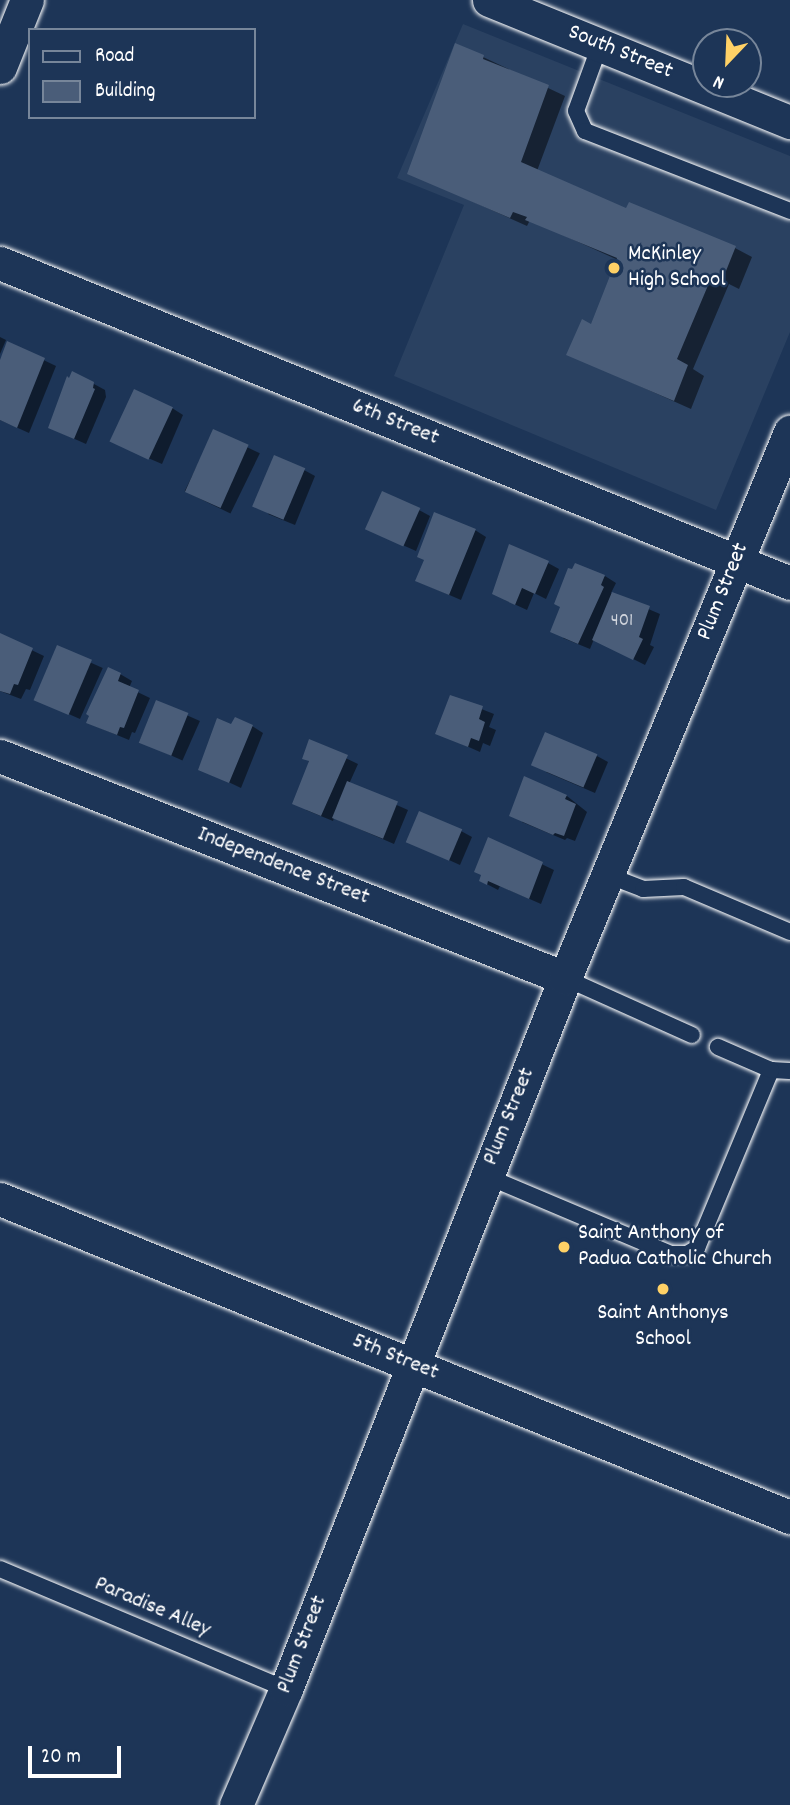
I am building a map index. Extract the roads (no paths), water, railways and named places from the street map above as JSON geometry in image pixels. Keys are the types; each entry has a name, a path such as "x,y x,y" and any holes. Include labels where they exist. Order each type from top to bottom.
{"street":[{"path":"0,67 27,0"},
{"name":"South Street","path":"489,0 790,122"},
{"name":"6th Street","path":"0,263 790,583"},
{"name":"Plum Street","path":"236,1805 286,1689 411,1364 565,978 790,432"},
{"name":"Independence Street","path":"0,756 565,978"},
{"name":"5th Street","path":"0,1199 790,1517"}],"lane":[{"path":"600,45 576,111 585,131 790,211"},
{"path":"607,874 643,889 684,887 790,932"},
{"path":"565,978 692,1035"},
{"path":"718,1046 771,1070 790,1071"},
{"path":"486,1176 671,1254 687,1254 697,1248 771,1070"},
{"name":"Paradise Alley","path":"0,1569 286,1689"}],"place":[{"name":"McKinley High School","path":"614,268"},
{"name":"Saint Anthony of Padua Catholic Church","path":"564,1247"},
{"name":"Saint Anthonys School","path":"663,1289"}]}
